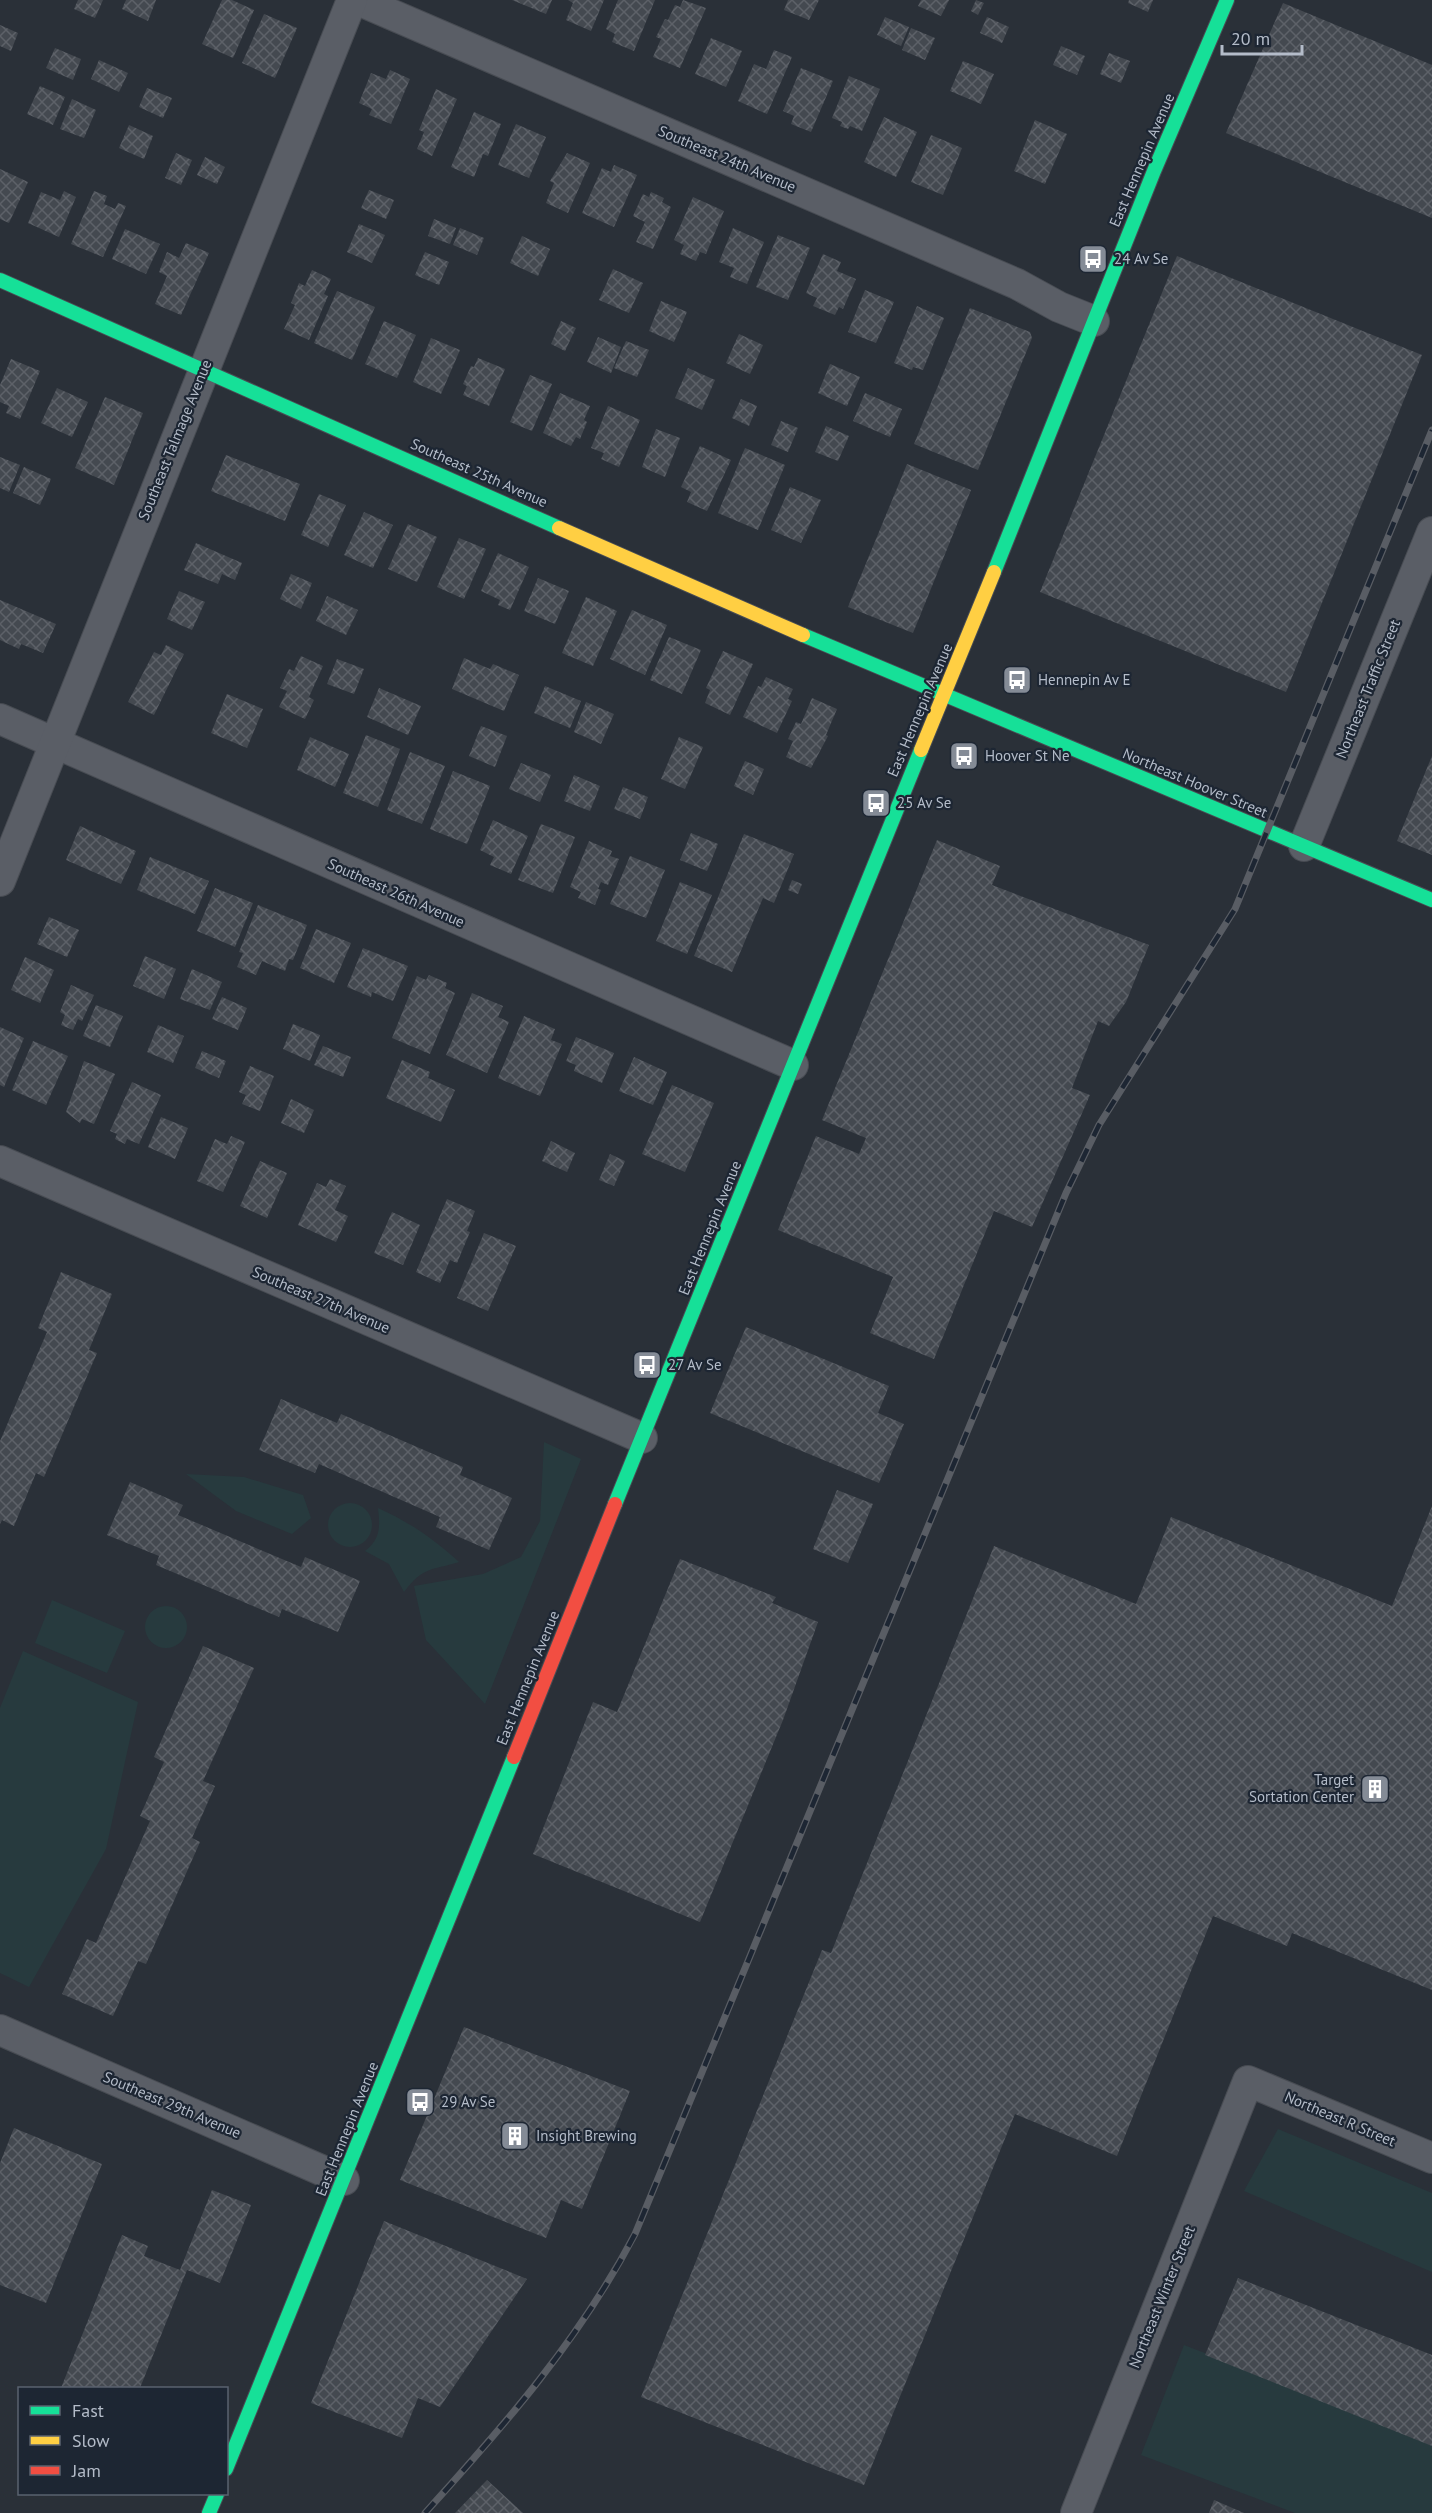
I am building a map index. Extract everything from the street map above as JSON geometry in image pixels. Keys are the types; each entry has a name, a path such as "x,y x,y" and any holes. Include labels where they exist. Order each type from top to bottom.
{"main road":[{"name":"East Hennepin Avenue","path":"228,2464 931,723 945,696 1094,321 1227,0"},
{"name":"Southeast 25th Avenue","path":"0,280 204,368 804,636 945,696"},
{"name":"Northeast Hoover Street","path":"945,696 1432,900"},
{"path":"209,2513 216,2495"}],"street":[{"name":"Southeast Talmage Avenue","path":"0,881 352,0"},
{"name":"Southeast 24th Avenue","path":"358,0 1017,284 1059,307 1094,321"},
{"name":"Northeast Traffic Street","path":"1304,846 1432,532"},
{"name":"Southeast 26th Avenue","path":"0,719 793,1065"},
{"name":"Southeast 27th Avenue","path":"0,1161 642,1438"},
{"name":"Southeast 29th Avenue","path":"0,2030 344,2180"},
{"name":"Northeast R Street","path":"1248,2081 1432,2158"},
{"name":"Northeast Winter Street","path":"1076,2513 1248,2081"}],"green space":[{"path":"544,1442 581,1459 485,1704 426,1640 414,1586 483,1574 521,1557 540,1521"},
{"path":"186,1474 244,1477 303,1495 311,1518 292,1534 236,1511"},
{"path":"350,1503 359,1504 366,1509 371,1516 371,1534 366,1541 359,1546 350,1547 341,1546 334,1541 329,1534 328,1525 329,1516 334,1509 341,1504"},
{"path":"378,1508 421,1532 459,1562 423,1573 404,1592 389,1564 365,1551 377,1537"},
{"path":"52,1600 125,1631 107,1673 35,1643"},
{"path":"166,1606 181,1612 187,1627 181,1642 166,1648 151,1642 145,1627 151,1612"},
{"path":"23,1651 138,1702 106,1849 29,1987 0,1973 0,1708"},
{"path":"1278,2129 1432,2193 1432,2272 1244,2191"},
{"path":"1184,2345 1432,2441 1432,2513 1295,2513 1141,2455"}],"building":[{"path":"78,0 103,0 95,18 74,9"},
{"path":"126,0 156,0 148,21 122,9"},
{"path":"222,0 232,0 254,10 233,58 202,44"},
{"path":"512,0 552,0 546,14"},
{"path":"568,0 604,0 591,31 566,20 573,3"},
{"path":"618,0 655,0 634,51 612,42 615,34 606,29"},
{"path":"683,0 706,8 680,68 653,57 661,39 656,37 665,19 668,20 675,5 680,7"},
{"path":"788,0 819,0 809,20 784,10"},
{"path":"921,0 949,0 941,16 918,6"},
{"path":"976,0 984,3 978,15 971,11"},
{"path":"1129,0 1153,0 1148,12 1128,3"},
{"path":"1283,3 1432,65 1432,218 1226,133"},
{"path":"264,14 297,28 275,78 242,63"},
{"path":"885,17 909,27 901,46 877,35"},
{"path":"987,17 1009,27 1002,43 980,33"},
{"path":"0,25 18,33 11,51 0,46"},
{"path":"911,28 935,38 925,60 902,50"},
{"path":"711,38 742,51 726,87 695,74"},
{"path":"1061,46 1085,56 1077,75 1053,65"},
{"path":"55,48 81,59 73,80 46,68"},
{"path":"774,50 792,57 767,114 738,101 754,64 766,69"},
{"path":"1109,53 1130,61 1121,83 1100,74"},
{"path":"99,60 128,73 119,92 91,79"},
{"path":"963,61 994,74 981,104 950,91"},
{"path":"801,68 833,81 811,132 791,124 794,116 783,111"},
{"path":"390,70 410,79 391,124 369,115 372,109 359,103 371,73 386,79"},
{"path":"849,76 880,89 862,131 850,126 848,129 840,126 842,122 832,118"},
{"path":"40,86 65,97 53,125 27,114"},
{"path":"147,88 172,98 163,118 139,107"},
{"path":"436,89 457,99 432,156 417,149 424,132 419,130"},
{"path":"72,99 96,110 84,138 60,129"},
{"path":"474,112 501,124 488,156 483,154 474,177 451,167"},
{"path":"884,117 917,132 896,177 864,162"},
{"path":"1035,120 1067,134 1045,184 1014,171"},
{"path":"516,124 546,137 529,178 498,165"},
{"path":"129,125 153,136 144,159 119,148"},
{"path":"931,135 962,148 943,195 911,182"},
{"path":"176,153 192,160 181,185 165,178"},
{"path":"567,153 590,163 568,213 546,203 554,183 550,181"},
{"path":"205,157 225,167 217,184 197,175"},
{"path":"614,165 637,175 614,227 582,213 602,168 611,172"},
{"path":"0,169 28,182 9,223 0,219"},
{"path":"369,190 394,200 386,219 361,208"},
{"path":"64,191 76,197 59,237 28,223 41,192 60,200"},
{"path":"94,191 107,196 104,204 115,209 118,203 126,206 103,257 71,244"},
{"path":"651,192 664,198 662,202 671,207 653,249 636,242 645,222 633,216 643,194 649,197"},
{"path":"693,197 724,211 706,254 700,252 696,261 680,254 684,245 674,240"},
{"path":"434,219 456,228 450,244 428,236"},
{"path":"359,224 385,235 372,263 347,252"},
{"path":"460,228 484,238 477,255 453,245"},
{"path":"733,228 764,242 747,284 730,277 734,268 719,262"},
{"path":"125,229 160,244 146,274 112,259"},
{"path":"778,235 810,248 788,300 756,287"},
{"path":"522,236 550,249 538,276 510,263"},
{"path":"186,243 209,253 181,315 155,304 167,276 159,272 167,252 179,258"},
{"path":"425,252 449,262 439,285 415,275"},
{"path":"823,254 841,262 837,271 856,279 843,309 839,307 835,315 813,306 817,298 806,293"},
{"path":"1177,256 1422,355 1286,692 1040,592"},
{"path":"613,269 643,283 629,313 599,300"},
{"path":"312,270 331,279 324,294 328,296 309,340 284,329 295,305 291,303 299,283 305,286"},
{"path":"865,290 894,302 876,343 848,332"},
{"path":"337,291 375,307 352,360 314,343"},
{"path":"661,301 687,312 674,342 649,331"},
{"path":"917,306 944,318 923,370 913,367 912,370 894,363"},
{"path":"970,308 1030,332 1032,338 978,470 914,444"},
{"path":"384,321 416,335 397,378 365,364"},
{"path":"561,321 576,328 565,351 551,344"},
{"path":"739,334 763,345 750,374 726,363"},
{"path":"598,337 621,347 611,373 587,362"},
{"path":"431,338 460,350 441,394 413,382"},
{"path":"626,341 649,350 637,377 614,368"},
{"path":"478,358 505,369 489,406 463,395 467,386 463,384 471,366 474,367"},
{"path":"11,359 40,371 20,419 6,413 9,406 0,402 0,385"},
{"path":"830,364 860,377 847,406 818,393"},
{"path":"688,368 715,380 702,410 675,398"},
{"path":"530,375 552,384 532,431 510,422"},
{"path":"57,388 88,402 72,437 41,423"},
{"path":"560,393 590,406 580,439 576,437 571,446 543,433"},
{"path":"865,393 902,409 890,437 853,421"},
{"path":"105,397 143,413 114,485 75,468"},
{"path":"741,399 757,406 749,426 732,418"},
{"path":"608,406 640,420 619,467 601,459 604,453 591,448"},
{"path":"781,421 798,428 788,452 771,445"},
{"path":"826,426 849,436 838,461 815,452"},
{"path":"656,429 680,438 665,477 642,467"},
{"path":"700,446 731,460 707,511 687,502 691,492 681,487"},
{"path":"745,448 785,465 758,530 718,513"},
{"path":"226,455 300,484 285,521 211,491"},
{"path":"0,457 20,465 9,492 0,488"},
{"path":"907,464 971,490 913,633 848,607"},
{"path":"24,467 51,479 40,505 13,493"},
{"path":"790,487 821,500 801,543 771,530"},
{"path":"319,494 346,505 328,547 301,535"},
{"path":"364,512 393,525 373,568 344,555"},
{"path":"408,524 437,537 417,582 388,569"},
{"path":"459,538 486,549 464,599 437,587"},
{"path":"196,543 242,563 235,580 222,574 218,584 184,570"},
{"path":"498,553 529,567 510,610 498,605 500,600 481,591"},
{"path":"291,574 312,583 301,609 280,599"},
{"path":"538,578 569,591 555,624 524,611"},
{"path":"179,591 205,602 192,630 167,619"},
{"path":"327,596 358,610 346,635 316,621"},
{"path":"586,597 617,611 593,666 562,653"},
{"path":"0,600 56,624 43,653 21,644 19,649 0,640"},
{"path":"632,610 667,625 645,675 610,659"},
{"path":"669,637 701,650 682,694 650,680"},
{"path":"166,645 184,654 154,715 128,702 154,652 161,655"},
{"path":"723,651 753,664 730,715 705,703 710,690 706,688"},
{"path":"301,656 323,666 309,697 314,700 305,719 279,707 287,691 280,688 289,669 294,671"},
{"path":"464,658 490,669 493,664 519,675 504,711 452,689"},
{"path":"337,659 364,669 354,694 327,684"},
{"path":"766,677 793,689 788,699 792,701 777,733 743,717 758,686 761,687"},
{"path":"545,686 581,701 570,728 534,713"},
{"path":"379,688 421,706 408,735 367,717"},
{"path":"227,694 263,709 247,748 211,733"},
{"path":"812,698 837,709 826,735 828,736 811,768 786,757 793,741 788,739 796,722 801,724"},
{"path":"586,702 614,714 601,744 574,732"},
{"path":"481,726 507,736 495,767 469,756"},
{"path":"366,735 400,749 378,807 343,793"},
{"path":"310,737 349,754 335,787 297,770"},
{"path":"679,737 703,747 685,789 661,779"},
{"path":"410,752 445,766 422,824 387,810"},
{"path":"1432,756 1432,855 1397,841"},
{"path":"745,761 764,769 753,795 734,786"},
{"path":"521,763 551,775 540,802 509,789"},
{"path":"453,771 490,786 467,844 430,829"},
{"path":"574,775 600,786 590,811 564,801"},
{"path":"623,787 648,797 640,819 614,809"},
{"path":"493,820 528,836 511,874 490,865 494,857 480,850"},
{"path":"541,824 575,837 553,893 518,880"},
{"path":"80,826 136,851 121,884 66,860"},
{"path":"691,833 718,844 707,871 680,860"},
{"path":"744,834 794,854 774,903 763,898 732,972 694,956"},
{"path":"937,840 1000,866 992,885 1149,945 1126,1002 1109,1026 1098,1021 1072,1088 1090,1095 1032,1227 994,1211 934,1359 870,1333 893,1277 778,1230 816,1136 859,1154 866,1138 822,1120"},
{"path":"589,841 612,851 610,856 619,859 608,885 601,882 598,889 601,890 595,905 578,898 581,892 570,887"},
{"path":"630,856 665,870 646,918 610,904"},
{"path":"150,857 209,881 195,914 137,890"},
{"path":"792,880 802,884 798,894 788,890"},
{"path":"680,882 712,895 687,954 656,941"},
{"path":"215,888 253,903 235,947 197,931"},
{"path":"258,905 307,925 293,960 289,959 285,971 262,961 256,975 237,967 243,953 239,952"},
{"path":"49,917 79,930 67,957 37,944"},
{"path":"316,929 351,943 334,983 300,968"},
{"path":"363,948 408,966 393,1001 372,992 371,997 347,987"},
{"path":"145,956 176,969 164,999 133,986"},
{"path":"25,957 54,970 40,1003 11,990"},
{"path":"192,969 222,982 210,1010 180,999"},
{"path":"429,975 447,983 445,988 455,993 430,1054 392,1038 417,976 426,980"},
{"path":"71,985 94,995 82,1021 78,1019 73,1030 61,1025 65,1015 60,1012"},
{"path":"472,993 503,1006 498,1017 509,1022 487,1073 446,1055"},
{"path":"222,997 247,1008 238,1030 212,1019"},
{"path":"96,1005 123,1016 110,1047 83,1036"},
{"path":"524,1016 555,1029 551,1040 562,1044 540,1096 498,1078"},
{"path":"293,1024 320,1035 310,1061 283,1049"},
{"path":"158,1025 184,1036 173,1063 147,1052"},
{"path":"0,1027 24,1038 4,1087 0,1085"},
{"path":"576,1037 614,1053 602,1083 574,1071 576,1065 566,1061"},
{"path":"33,1041 68,1056 46,1105 12,1090"},
{"path":"323,1046 351,1057 343,1077 314,1065"},
{"path":"202,1051 226,1061 219,1078 195,1068"},
{"path":"634,1057 667,1072 653,1105 619,1091"},
{"path":"402,1060 430,1072 428,1078 455,1090 441,1122 386,1098"},
{"path":"84,1061 115,1074 94,1124 82,1119 80,1123 66,1112"},
{"path":"250,1066 274,1076 260,1111 242,1104 246,1095 239,1092"},
{"path":"132,1082 161,1095 139,1144 127,1139 125,1144 115,1139 117,1134 110,1131"},
{"path":"672,1085 714,1103 685,1172 642,1154"},
{"path":"291,1099 314,1110 304,1133 281,1123"},
{"path":"161,1117 188,1128 175,1159 148,1147"},
{"path":"231,1136 245,1142 223,1192 197,1181 215,1139 227,1144"},
{"path":"551,1141 575,1153 567,1172 542,1161"},
{"path":"610,1154 625,1161 614,1186 599,1180"},
{"path":"260,1161 287,1173 267,1218 240,1206"},
{"path":"330,1179 346,1186 335,1210 348,1216 336,1242 298,1225 317,1183 326,1187"},
{"path":"447,1199 475,1211 467,1231 470,1232 457,1263 450,1260 440,1283 416,1272"},
{"path":"392,1212 420,1225 403,1265 374,1253"},
{"path":"484,1233 516,1246 488,1311 457,1298"},
{"path":"61,1272 112,1294 89,1350 97,1353 44,1477 36,1473 14,1526 2,1520 0,1524 0,1441 47,1332 38,1328"},
{"path":"746,1327 889,1386 878,1413 904,1424 879,1483 710,1413"},
{"path":"281,1399 337,1423 341,1414 463,1467 460,1475 512,1498 489,1550 436,1527 440,1517 319,1464 315,1473 259,1450"},
{"path":"130,1482 183,1505 178,1515 301,1567 305,1557 360,1581 338,1632 282,1609 279,1617 156,1565 159,1556 107,1535"},
{"path":"837,1490 873,1504 848,1563 813,1549"},
{"path":"1432,1506 1432,1990 1292,1933 1287,1946 1213,1916 1117,2156 1015,2114 864,2485 641,2397 822,1950 831,1953 994,1546 1136,1604 1171,1517 1392,1606"},
{"path":"680,1559 776,1597 772,1603 818,1622 783,1720 700,1922 533,1854 593,1702 617,1712"},
{"path":"203,1646 254,1668 203,1781 215,1786 192,1838 200,1842 146,1964 138,1961 113,2016 62,1994 87,1939 96,1943 150,1821 140,1816 164,1762 154,1757"},
{"name":"Insight Brewing","path":"464,2027 630,2091 582,2209 561,2200 546,2238 400,2180"},
{"path":"14,2128 102,2164 46,2303 0,2285 0,2163"},
{"path":"212,2190 251,2205 220,2283 187,2270 140,2387 61,2387 122,2235 148,2246 144,2256 180,2270"},
{"path":"384,2221 527,2279 440,2407 418,2398 402,2438 311,2403"},
{"path":"1238,2278 1432,2355 1432,2446 1205,2355"},
{"path":"487,2480 523,2513 455,2513"},
{"path":"1214,2500 1244,2513 1209,2513"}],"railway":[{"path":"425,2513 539,2380 590,2310 635,2234 1066,1193 1099,1125 1235,909 1432,430"}],"traffic: fast":[{"path":"994,572 1154,171 1227,0"},
{"path":"0,280 559,528"},
{"path":"803,635 1432,900"},
{"path":"615,1504 921,750"},
{"path":"228,2464 514,1757"},
{"path":"209,2513 217,2495"}],"traffic: slow":[{"path":"559,528 803,635"},
{"path":"921,750 994,572"}],"traffic: jam":[{"path":"514,1757 615,1504"}],"place":[{"name":"24 Av Se","path":"1093,259"},
{"name":"Hennepin Av E","path":"1017,680"},
{"name":"Hoover St Ne","path":"964,756"},
{"name":"25 Av Se","path":"876,803"},
{"name":"27 Av Se","path":"647,1365"},
{"name":"Target Sortation Center","path":"1375,1789"},
{"name":"29 Av Se","path":"420,2102"},
{"name":"Insight Brewing","path":"515,2136"}]}
